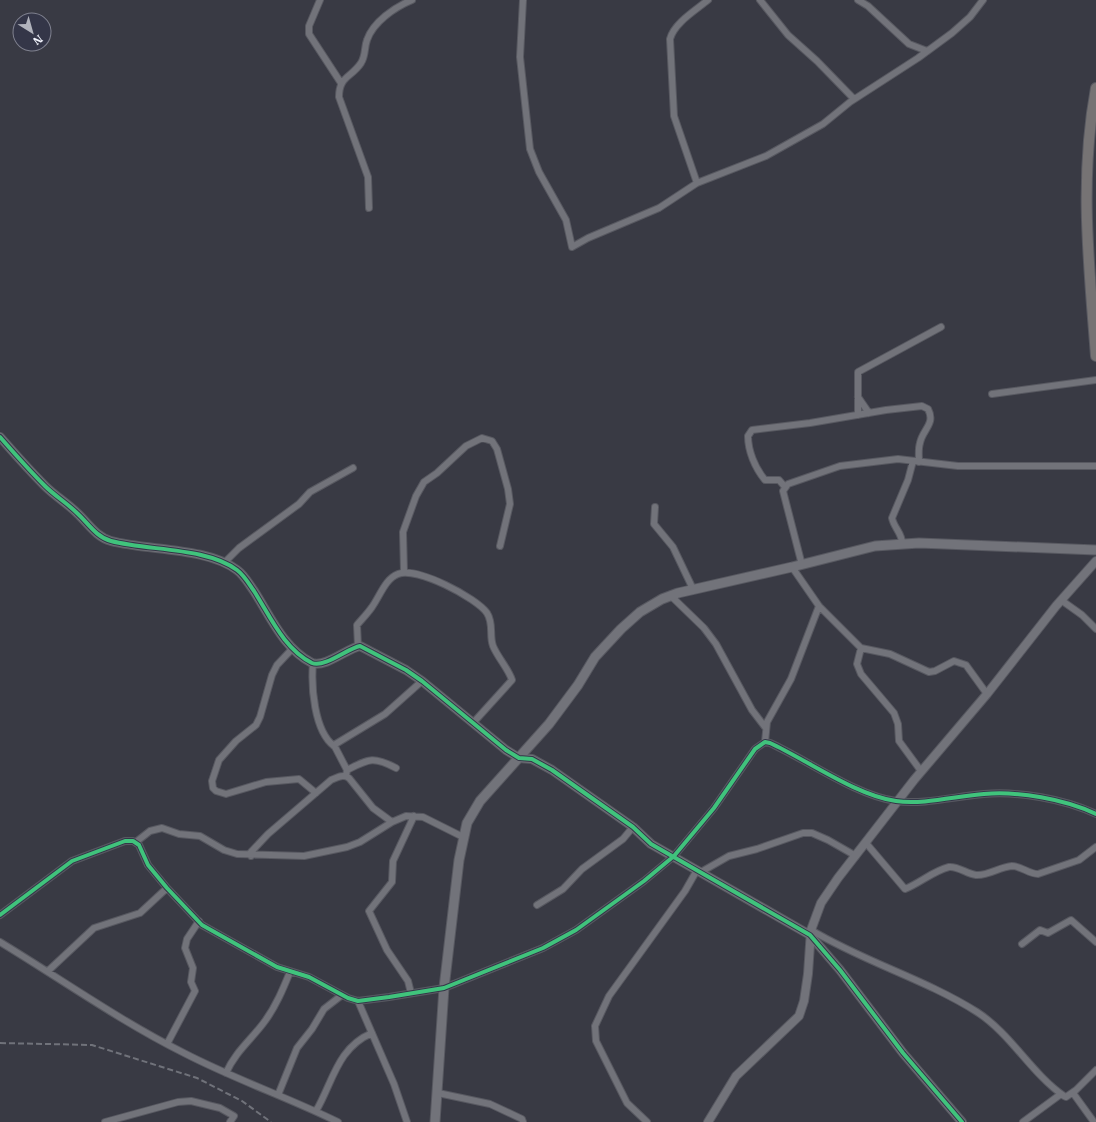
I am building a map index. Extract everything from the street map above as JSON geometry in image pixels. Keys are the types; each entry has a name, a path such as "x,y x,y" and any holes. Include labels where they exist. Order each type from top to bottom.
{"main road":[{"path":"1096,88 1086,165 1086,210 1096,356"},
{"path":"435,1122 444,988 463,838 467,822 578,685 596,657 621,629 640,612 670,595 802,565 875,546 902,543 1096,550"}],"street":[{"path":"320,0 309,26 309,34 340,83 339,97 368,177 369,208"},
{"path":"340,83 350,75 363,60 366,41 372,28 399,7 412,0"},
{"path":"523,0 520,57 530,149 539,172 566,220 571,247 659,208 697,183 766,156 823,124 854,99 872,89 961,26 983,0"},
{"path":"697,183 674,116 670,39 671,34 682,22 708,0"},
{"path":"760,0 788,35 817,61 854,99"},
{"path":"858,0 868,6 909,44 927,51"},
{"path":"858,415 858,372 941,327"},
{"path":"992,394 1096,380"},
{"path":"858,397 869,413"},
{"path":"785,486 779,480 768,481 762,476 755,464 749,446 749,433 756,429 810,423 922,406 928,409 931,422 920,443 916,462 892,518 893,524 902,537 902,543"},
{"path":"0,437 45,486 76,512 97,534 111,541 192,553 224,563 238,571 248,583 283,639 313,663 319,663 343,655 358,646"},
{"path":"404,572 403,532 416,496 424,482 437,473 466,446 482,438 492,441 497,449 508,489 510,504 500,546"},
{"path":"785,486 840,466 898,459 958,466 1096,466"},
{"path":"224,563 239,548 304,500 310,492 353,468"},
{"path":"785,486 783,495 802,565"},
{"path":"655,507 654,524 673,547 694,589"},
{"path":"708,1122 736,1076 799,1016 804,1001 808,974 811,932 821,903 921,771 987,694 1061,600 1096,561"},
{"path":"792,567 820,606 861,648 890,654 930,672 954,661 966,665 987,694"},
{"path":"358,646 357,625 372,607 387,583 397,574 404,572 439,582 456,590 481,607 488,614 492,629 493,645 512,680 473,723"},
{"path":"670,595 704,628 716,644 752,710 765,727"},
{"path":"1061,600 1082,615 1096,629"},
{"path":"765,742 765,727 791,679 820,606"},
{"path":"358,646 406,670 422,681 506,750 519,758 532,759 552,770 633,827 651,844 811,932 904,975 978,1013 1000,1031 1061,1094 1066,1097 1073,1093 1096,1070"},
{"path":"293,648 277,665 272,675 258,721 224,753 214,771 212,784 216,791 224,794 266,782 299,778 316,793"},
{"path":"861,648 857,664 861,674 881,695 894,713 898,724 899,741 921,771"},
{"path":"313,663 314,695 319,723 324,733 334,746 346,773 374,808 392,822"},
{"path":"334,746 335,743 384,714 422,681"},
{"path":"765,742 776,746 848,784 882,798 898,801 992,794 1054,800 1096,814"},
{"path":"0,915 60,869 78,858 125,841 136,842 139,844 148,865 167,888 199,921 266,961 290,972 309,977 329,986 342,995 358,1001 444,988 543,948 576,930 638,885 674,856 714,808 755,749 765,742"},
{"path":"251,856 251,852 268,834 331,780 370,760 381,761 396,768"},
{"path":"136,842 150,831 162,828 179,834 200,836 224,850 251,856 304,856 347,847 367,839 401,817 414,816 431,820 463,838"},
{"path":"411,994 408,981 387,950 369,911 392,882 393,861 414,816"},
{"path":"536,905 563,888 579,872 623,838 633,827"},
{"path":"647,1122 627,1103 616,1077 596,1042 595,1026 609,996 686,892 699,871 729,856 757,849 803,832 812,833 828,840 856,856"},
{"path":"866,843 905,890 918,881 949,867 978,875 985,875 1012,866 1032,874 1038,874 1079,860 1096,847"},
{"path":"48,971 94,928 140,913 167,888"},
{"path":"1022,944 1040,930 1048,934 1071,920 1093,941 1096,942"},
{"path":"167,1044 195,991 192,982 193,968 185,948 187,939 199,921"},
{"path":"811,932 895,1043 962,1122"},
{"path":"0,942 48,971 115,1015 167,1044 226,1073 316,1111 338,1122"},
{"path":"226,1073 236,1054 258,1030 277,1003 290,972"},
{"path":"278,1095 297,1048 312,1029 324,1009 342,995"},
{"path":"358,1001 394,1084 407,1122"},
{"path":"316,1111 323,1099 337,1064 352,1047 372,1033"},
{"path":"438,1093 490,1104 522,1120 522,1122"},
{"path":"1073,1093 1094,1122"},
{"path":"1023,1122 1061,1094"},
{"path":"105,1122 178,1102 191,1101 226,1111 233,1115 230,1122"}],"railway":[{"path":"0,1043 92,1045 197,1078 242,1101 271,1122"}],"cycle path":[{"path":"0,437 45,486 73,509 92,529 101,536 111,541 126,544 194,553 210,557 237,570 254,591 278,631 302,657 312,663 323,663 360,646 406,670 422,681 506,750 519,758 532,759 552,770 633,827 651,844 810,935 840,970 903,1053 962,1122"},
{"path":"0,915 72,861 125,841 133,841 139,845 148,865 167,888 202,925 277,967 309,977 348,998 358,1001 444,988 543,948 576,930 644,881 674,856 714,808 755,749 765,742 784,750 849,785 881,798 896,801 917,802 997,793 1026,795 1056,800 1096,814"}]}
